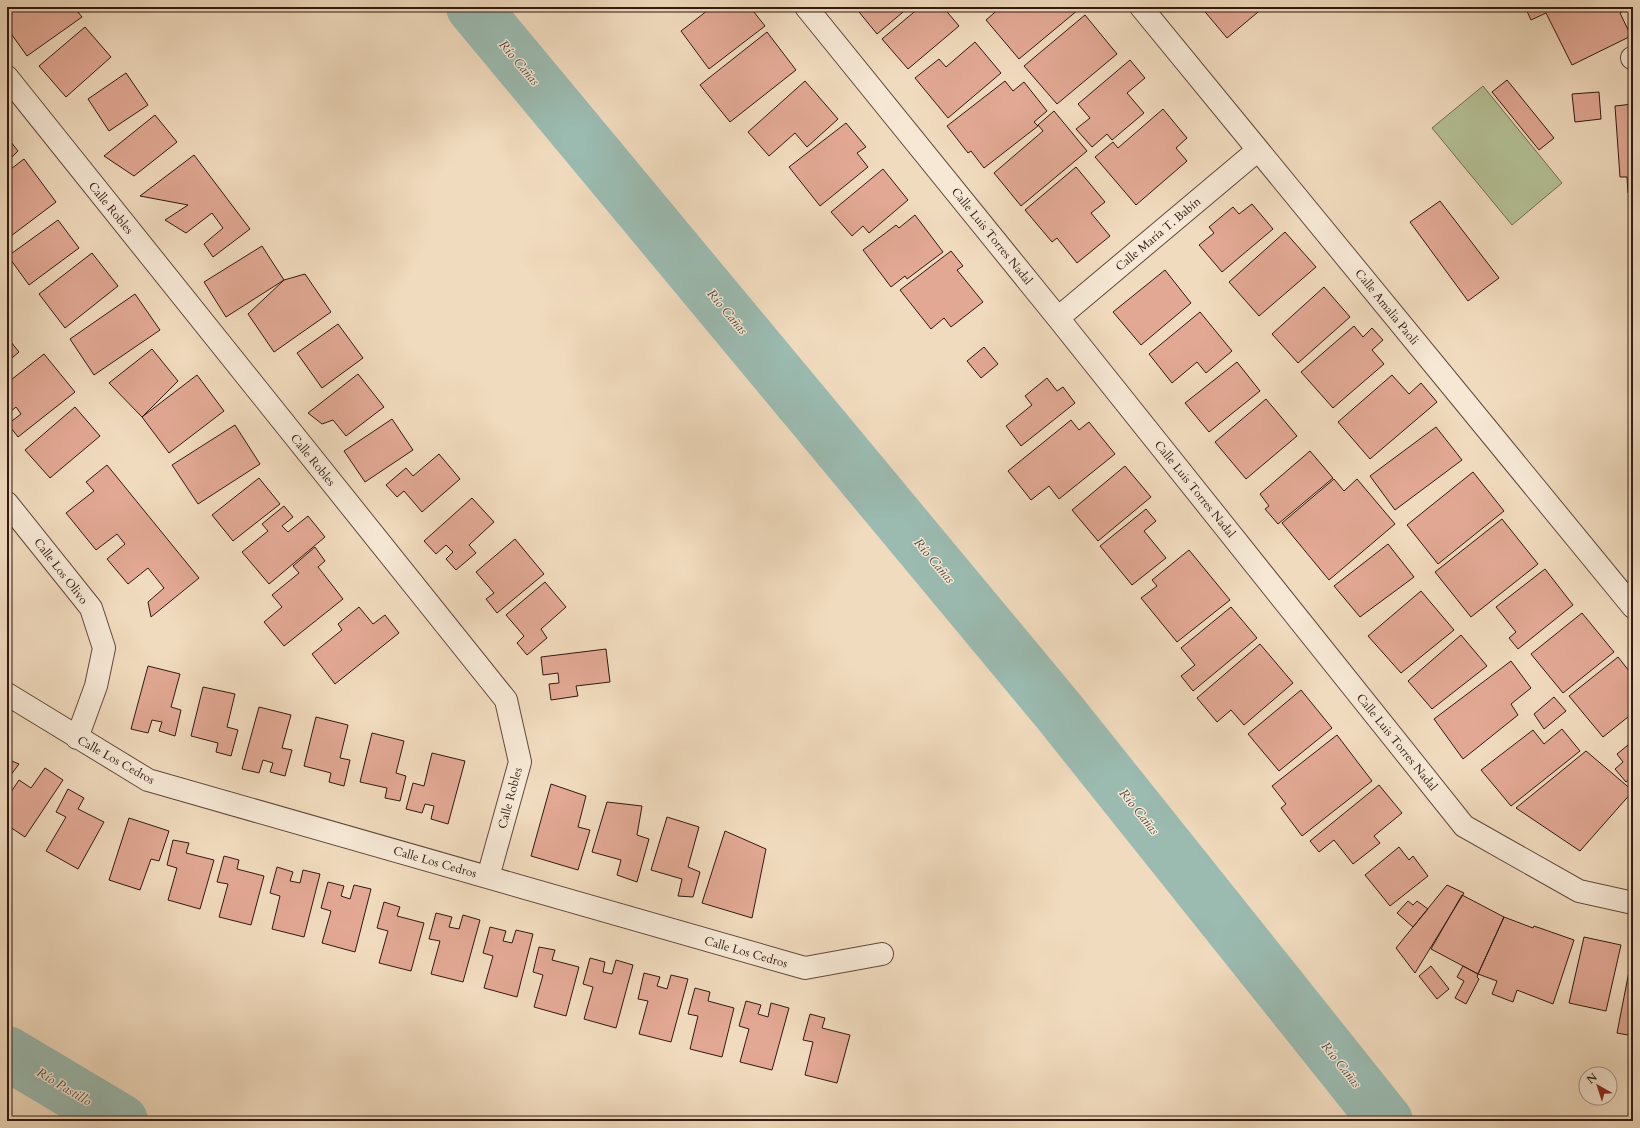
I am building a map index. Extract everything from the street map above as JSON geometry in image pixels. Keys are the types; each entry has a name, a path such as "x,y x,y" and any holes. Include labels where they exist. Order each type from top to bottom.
{"street":[{"name":"Calle Luis Torres Nadal","path":"806,7 1058,318 1464,826 1579,891 1633,903"},
{"name":"Calle Amalia Paoli","path":"1141,7 1633,607"},
{"name":"Calle Robles","path":"7,77 506,700 520,762 488,877"},
{"name":"Calle María T. Babín","path":"1058,318 1258,150"},
{"name":"Calle Los Olivo","path":"7,503 91,608 104,648 96,686 77,738"},
{"name":"Calle Los Cedros","path":"7,694 148,780 805,968 882,954"}],"green space":[{"path":"1483,86 1562,183 1512,225 1432,128"}],"building":[{"path":"7,7 74,7 82,17 27,56 7,28 11,20 7,14"},
{"path":"712,7 750,7 765,26 709,69 681,31"},
{"path":"855,7 909,7 877,34"},
{"path":"920,7 943,7 959,26 908,69 882,39"},
{"path":"1001,7 1076,7 1078,10 1019,59 986,20"},
{"path":"1201,7 1264,7 1227,38"},
{"path":"1525,7 1630,7 1620,13 1631,36 1572,65 1546,13 1531,20"},
{"path":"1085,15 1117,54 1057,104 1024,66"},
{"path":"85,27 111,57 66,97 39,66"},
{"path":"767,32 796,70 730,122 700,85"},
{"path":"975,42 1001,73 948,118 915,78 939,59 946,67"},
{"path":"1130,60 1145,78 1127,93 1144,113 1112,140 1107,134 1092,147 1076,129 1090,118 1078,104"},
{"path":"126,73 148,105 109,131 88,99"},
{"path":"1507,80 1554,138 1539,150 1492,92"},
{"path":"805,81 838,119 807,147 795,133 769,156 748,132"},
{"path":"1005,81 1013,91 1024,82 1047,111 1034,122 1038,126 984,168 971,151 968,153 947,126"},
{"path":"1599,92 1601,119 1575,122 1572,94"},
{"path":"1633,104 1633,192 1628,193 1627,177 1620,177 1615,106"},
{"path":"1163,109 1187,138 1176,148 1187,161 1136,205 1095,157 1113,142 1118,148"},
{"path":"1054,111 1087,151 1021,206 994,173 1043,131 1038,125"},
{"path":"155,115 177,142 134,176 104,156"},
{"path":"846,123 866,147 857,153 868,167 820,206 789,167"},
{"path":"7,137 18,151 7,162"},
{"path":"194,155 250,229 213,257 204,244 223,228 212,213 186,233 165,220 188,205 140,196"},
{"path":"24,159 56,202 7,239 7,172"},
{"path":"1076,167 1105,202 1091,213 1110,236 1077,263 1057,238 1052,242 1025,210"},
{"path":"883,169 908,200 869,233 863,226 852,236 831,212"},
{"path":"1440,201 1499,278 1468,301 1410,222"},
{"path":"1252,204 1273,229 1222,272 1199,245 1214,233 1209,227 1233,207 1239,214"},
{"path":"915,215 943,252 907,279 905,276 891,287 863,250 896,225 899,228"},
{"path":"58,220 79,248 29,285 8,256"},
{"path":"1285,232 1316,267 1259,316 1229,282"},
{"path":"262,246 284,280 226,317 204,282"},
{"path":"951,251 963,266 957,270 983,302 951,327 944,318 931,329 900,290"},
{"path":"92,253 118,286 65,328 39,294"},
{"path":"1165,270 1191,303 1141,345 1113,312"},
{"path":"305,274 331,312 274,352 248,314 284,280"},
{"path":"1324,287 1350,317 1298,363 1272,334"},
{"path":"135,294 160,330 94,375 70,339"},
{"path":"1200,312 1232,351 1206,373 1197,362 1172,383 1149,354"},
{"path":"338,324 363,358 322,388 297,353"},
{"path":"1354,326 1363,337 1372,328 1383,340 1372,350 1384,364 1333,408 1301,372"},
{"path":"7,337 19,352 7,362"},
{"path":"984,347 998,364 981,378 967,361"},
{"path":"152,349 178,381 142,417 109,383"},
{"path":"44,354 75,392 18,437 8,424 21,414 16,407 10,412 7,408 7,383"},
{"path":"1237,362 1260,391 1209,432 1185,403"},
{"path":"358,374 384,407 346,436 333,420 322,424 308,413"},
{"path":"197,375 224,411 169,453 142,417"},
{"path":"1392,375 1409,394 1421,383 1437,402 1370,459 1338,422"},
{"path":"1047,378 1057,391 1063,387 1075,403 1021,446 1006,426 1032,405 1025,396"},
{"path":"1266,399 1297,436 1246,479 1215,442"},
{"path":"75,407 100,436 50,478 25,450"},
{"path":"392,419 413,450 365,482 344,451"},
{"path":"1071,420 1079,430 1089,422 1115,454 1059,499 1049,486 1031,500 1008,471"},
{"path":"235,425 260,464 198,504 172,465"},
{"path":"1436,427 1462,460 1395,510 1370,476"},
{"path":"1310,451 1333,478 1278,524 1265,509 1269,506 1260,494"},
{"path":"439,454 460,479 422,512 404,491 397,497 386,485 406,468 413,476"},
{"path":"107,465 199,578 151,617 148,602 164,588 148,568 128,584 107,559 125,544 117,534 96,550 66,513 94,491 86,482"},
{"path":"1125,466 1151,497 1098,541 1072,510"},
{"path":"1473,472 1504,511 1438,564 1407,525"},
{"path":"259,478 280,504 233,541 212,515"},
{"path":"1334,479 1344,491 1357,479 1395,524 1329,580 1282,523"},
{"path":"472,498 494,522 469,545 476,553 456,570 446,559 453,552 446,545 436,554 424,541"},
{"path":"284,506 293,517 282,526 288,532 308,516 325,537 269,584 242,552 268,531 262,524"},
{"path":"1146,509 1156,521 1144,531 1166,558 1132,585 1100,546"},
{"path":"1502,519 1538,564 1471,617 1435,572"},
{"path":"515,539 544,574 497,613 486,599 494,593 476,572"},
{"path":"1388,544 1414,577 1360,617 1334,586"},
{"path":"315,547 325,561 318,567 343,599 284,646 264,622 282,607 272,595 299,573 293,566"},
{"path":"1189,550 1230,600 1177,642 1141,598 1157,586 1152,580"},
{"path":"1545,569 1573,605 1518,649 1509,638 1516,632 1496,607"},
{"path":"545,582 566,607 541,629 547,638 527,655 517,643 524,636 506,615"},
{"path":"1421,591 1454,630 1401,673 1368,636"},
{"path":"359,607 373,624 385,615 399,633 335,684 312,654 342,630 338,624"},
{"path":"1231,607 1257,638 1193,691 1181,676 1195,665 1181,648"},
{"path":"1582,613 1614,652 1563,693 1531,654"},
{"path":"1461,635 1487,666 1432,709 1408,681"},
{"path":"1260,644 1293,683 1244,725 1231,710 1217,722 1197,698"},
{"path":"606,649 610,682 576,686 578,696 551,700 549,684 559,683 558,673 543,675 541,657"},
{"path":"1618,657 1633,676 1633,713 1603,737 1569,696"},
{"path":"1511,661 1531,688 1511,704 1518,715 1463,759 1434,719"},
{"path":"148,666 180,674 171,707 181,710 175,736 159,731 162,722 152,720 148,733 131,729"},
{"path":"203,687 235,694 227,727 238,730 231,756 216,752 218,743 191,736"},
{"path":"1301,690 1332,728 1279,771 1248,734"},
{"path":"1554,697 1566,711 1544,729 1534,714"},
{"path":"259,707 291,715 282,748 292,750 285,776 270,772 273,763 263,760 259,773 242,769"},
{"path":"316,717 348,725 340,758 350,760 344,786 329,782 331,773 304,766"},
{"path":"1562,729 1580,751 1511,806 1481,770 1533,730 1544,744"},
{"path":"372,733 404,741 396,773 406,776 400,801 385,798 387,788 360,782"},
{"path":"1337,735 1372,781 1302,836 1281,808 1286,804 1272,786"},
{"path":"1633,741 1633,777 1626,782 1615,769 1623,762 1617,754"},
{"path":"1586,751 1633,791 1580,851 1516,808"},
{"path":"432,753 465,761 448,824 431,819 434,806 425,804 422,813 406,809 413,783 424,786"},
{"path":"7,759 19,764 7,780"},
{"path":"45,768 63,780 25,837 7,825 7,798 19,780 31,788"},
{"path":"551,784 586,796 578,827 590,830 578,870 531,856"},
{"path":"1379,785 1402,813 1374,836 1380,843 1353,864 1334,840 1319,852 1310,841"},
{"path":"68,789 84,798 78,809 104,822 78,869 46,851 66,817 56,812"},
{"path":"607,802 642,806 637,835 649,839 637,882 617,875 621,860 592,852"},
{"path":"667,817 699,827 688,867 700,872 693,897 678,896 682,879 651,870"},
{"path":"129,818 169,831 159,861 151,859 140,890 109,880"},
{"path":"725,831 766,849 752,918 702,903"},
{"path":"173,840 189,843 186,853 214,860 200,909 168,900 177,868 167,865"},
{"path":"1399,847 1409,860 1413,856 1428,876 1390,906 1365,875"},
{"path":"224,856 239,860 237,869 264,876 251,925 219,917 228,884 217,882"},
{"path":"277,867 293,872 290,881 300,883 303,870 320,874 304,937 272,929 280,896 270,893"},
{"path":"328,882 344,886 341,896 350,899 354,885 371,889 355,952 322,943 331,911 321,908"},
{"path":"1447,885 1464,893 1415,973 1396,948"},
{"path":"1462,895 1504,917 1478,974 1431,949"},
{"path":"1408,901 1413,905 1417,901 1428,909 1413,927 1397,913"},
{"path":"384,902 400,907 397,916 424,923 411,971 379,963 388,931 377,928"},
{"path":"436,913 452,917 449,927 459,929 463,915 480,920 463,982 431,974 440,941 429,939"},
{"path":"1504,917 1533,928 1534,926 1574,940 1553,1004 1517,990 1513,1002 1492,994 1497,981 1478,974"},
{"path":"490,927 506,931 503,941 512,943 516,930 533,934 517,997 484,988 493,956 483,953"},
{"path":"1584,937 1621,945 1606,1011 1569,1003"},
{"path":"539,947 555,950 552,960 579,967 566,1016 534,1007 543,975 533,972"},
{"path":"1633,951 1633,1036 1617,1033"},
{"path":"590,958 605,962 603,972 612,974 616,960 633,965 616,1028 584,1019 593,987 583,984"},
{"path":"1431,966 1449,989 1437,999 1419,976"},
{"path":"1463,966 1478,974 1477,977 1479,979 1466,1004 1455,998 1464,981 1457,977"},
{"path":"644,973 660,977 657,986 667,989 671,975 688,979 671,1042 639,1034 648,1001 638,999"},
{"path":"695,988 710,992 708,1001 734,1008 722,1057 690,1049 698,1016 688,1014"},
{"path":"746,1001 761,1005 758,1014 768,1017 771,1003 789,1008 772,1070 740,1062 749,1029 739,1026"},
{"path":"810,1014 825,1018 822,1028 850,1035 837,1083 805,1075 813,1042 803,1040"}],"waterway":[{"name":"Río Cañas","path":"473,7 1060,713 1386,1121"},
{"name":"Río Pastillo","path":"7,1053 121,1121"}]}
